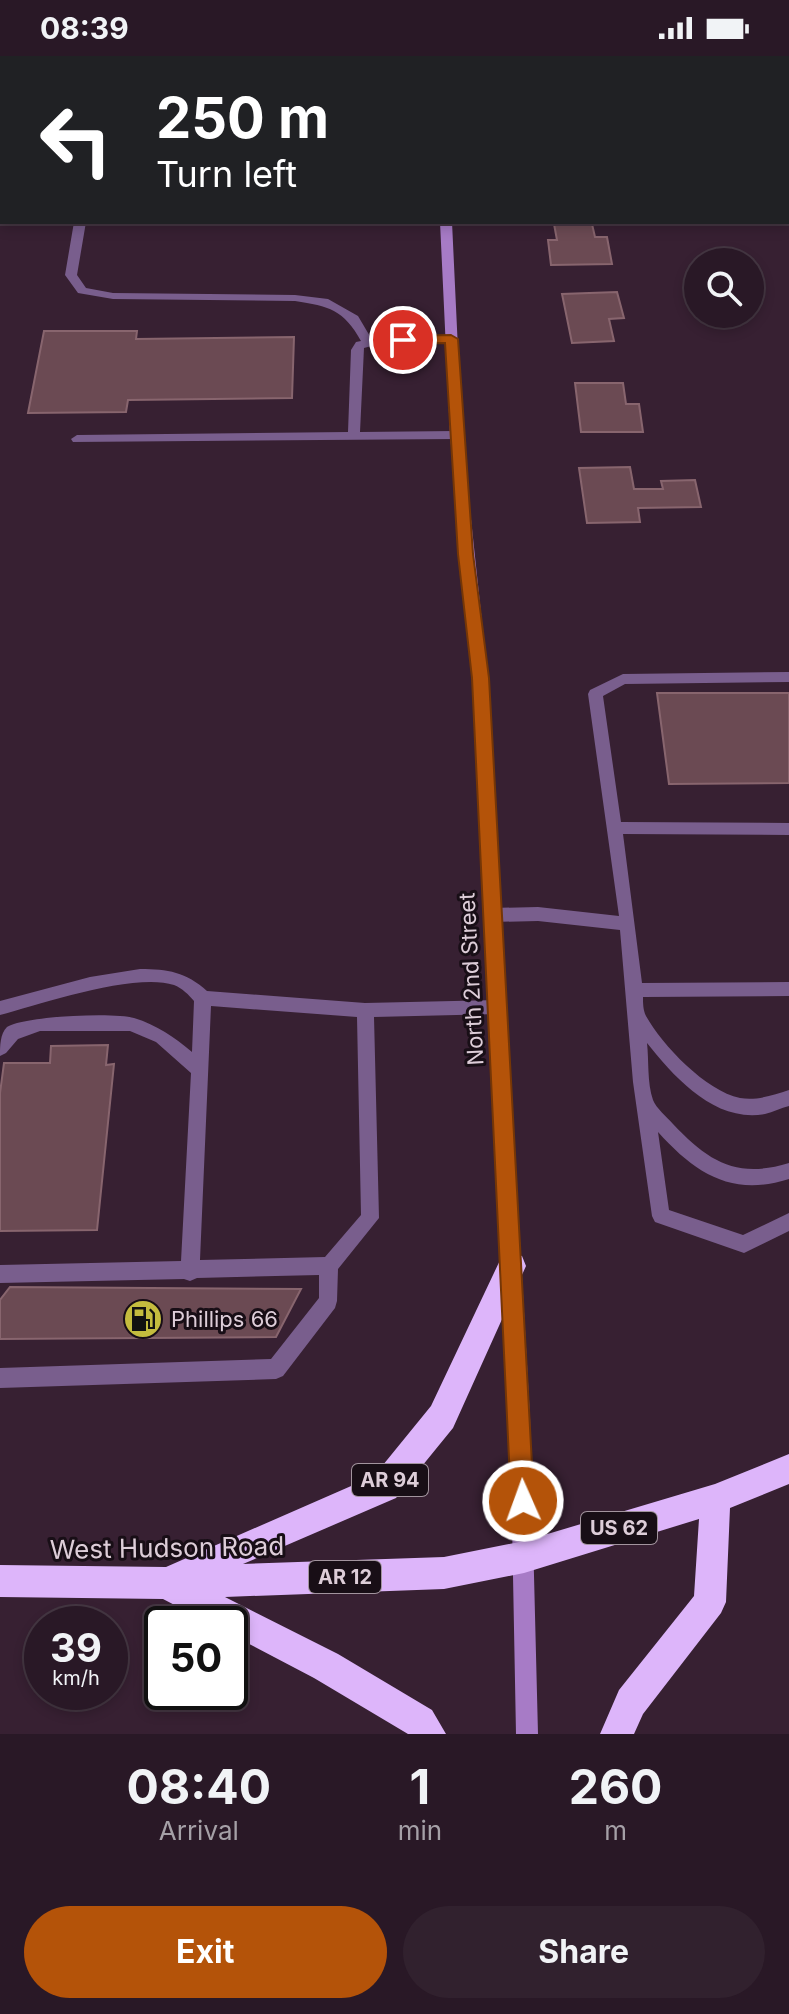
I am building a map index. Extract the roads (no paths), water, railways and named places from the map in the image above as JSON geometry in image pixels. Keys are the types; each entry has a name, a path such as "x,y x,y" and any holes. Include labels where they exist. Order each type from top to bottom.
{"highway":[{"name":"AR 94","path":"165,1583 385,1487 442,1417 512,1266"},
{"name":"US 62","path":"524,1557 715,1499 789,1469"},
{"path":"617,1734 631,1702 710,1602 715,1499"},
{"name":"West Hudson Road","path":"0,1581 165,1583 444,1573 524,1557"},
{"name":"AR 12","path":"165,1583 326,1666 420,1722 429,1734"}],"main road":[{"name":"North 2nd Street","path":"446,224 456,435 481,678 512,1266 524,1557 527,1734"}],"lane":[{"path":"80,224 71,275 82,291 113,296 295,298 328,302 354,318 367,341"},
{"path":"354,436 357,350 367,341 451,339"},
{"path":"77,439 456,435"},
{"path":"789,677 623,679 595,694 628,924 645,1103 661,1216 744,1244 789,1222"},
{"path":"615,828 789,829"},
{"path":"493,915 538,914 628,924"},
{"path":"0,1008 58,992 151,975 180,979 203,998 365,1010 498,1007"},
{"path":"634,990 789,989"},
{"path":"190,1272 203,998"},
{"path":"0,1378 276,1369 328,1301 329,1266 370,1218 365,1010"},
{"path":"636,1015 678,1071 716,1099 767,1109 789,1098"},
{"path":"0,1048 12,1033 40,1024 131,1024 162,1037 200,1070"},
{"path":"645,1103 680,1147 724,1176 773,1178 789,1171"},
{"path":"0,1274 190,1272 329,1266"}],"place":[{"name":"Phillips 66","path":"143,1319"}]}
